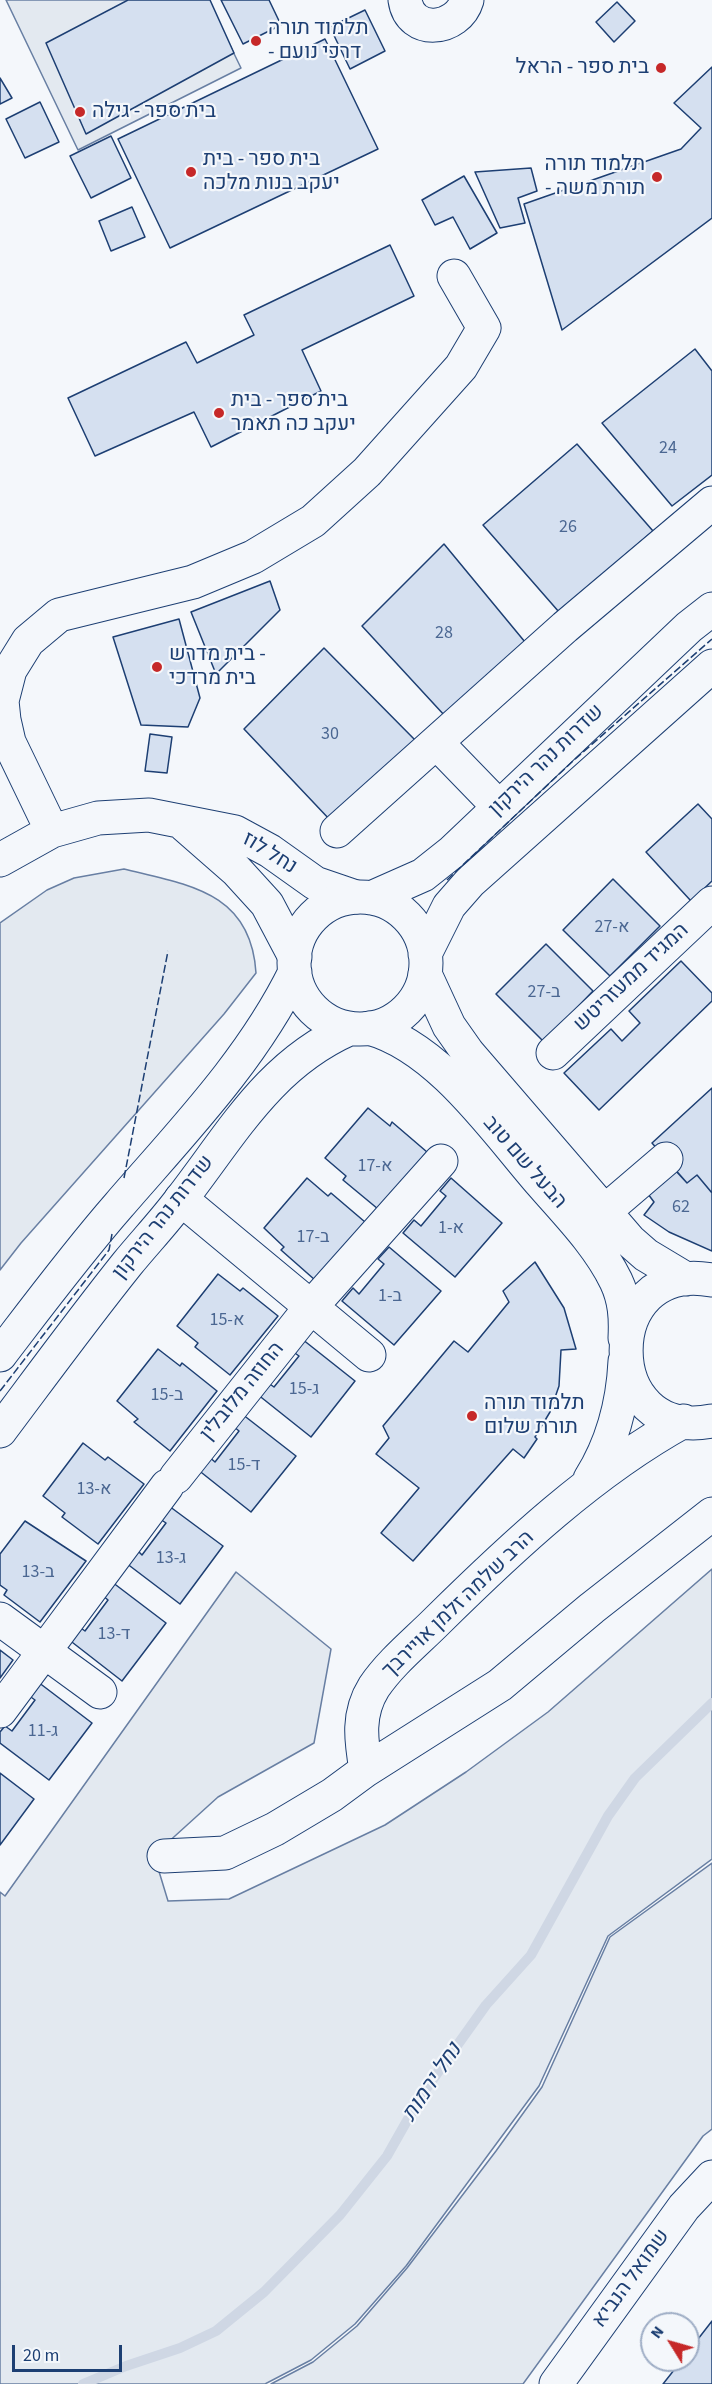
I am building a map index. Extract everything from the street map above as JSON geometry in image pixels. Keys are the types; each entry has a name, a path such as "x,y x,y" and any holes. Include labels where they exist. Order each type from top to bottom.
{"street":[{"path":"405,0 411,15 419,22 440,26 459,17 467,0"},
{"path":"52,831 9,742 4,720 2,701 10,670 28,641 59,615 193,582 253,557 313,521 367,472 461,367 484,328 454,276"},
{"path":"337,831 599,597 712,503"},
{"name":"שדרות נהר הירקון","path":"363,898 423,875 452,852 689,627 712,609"},
{"name":"שדרות נהר הירקון","path":"425,964 449,906 470,882 712,666"},
{"path":"437,743 499,807"},
{"name":"נחל לוז","path":"0,860 52,831 98,818 149,815 235,832 270,851 315,883 363,898"},
{"name":"נחל לוז","path":"180,821 236,870 267,904 295,965"},
{"path":"363,898 391,904 408,917 420,934 425,964 418,994 405,1011 389,1023 359,1028 329,1022 312,1009 301,992 295,965 302,932 315,915 332,904 363,898"},
{"name":"המגיד ממעזריטש","path":"553,1053 712,903"},
{"name":"הבעל שם טוב","path":"425,964 449,1026 468,1053 604,1212 646,1255 699,1280"},
{"name":"שדרות נהר הירקון","path":"0,1355 92,1236 233,1070 269,1021 295,965"},
{"name":"שדרות נהר הירקון","path":"0,1431 128,1263 181,1199 244,1114 279,1074 323,1040 359,1028"},
{"name":"הבעל שם טוב","path":"359,1028 403,1043 426,1059 465,1094 587,1237 621,1292 626,1310 625,1349"},
{"path":"604,1212 666,1159"},
{"name":"החוזה מלובלין","path":"0,1711 172,1481 310,1308 441,1161"},
{"path":"181,1199 369,1355"},
{"path":"698,1421 663,1414 644,1401 632,1382 625,1349 633,1317 647,1299 665,1286 699,1280"},
{"name":"הרב שלמה זלמן אויירבך","path":"582,1491 596,1469 623,1395 625,1349"},
{"name":"הרב שלמה זלמן אויירבך","path":"366,1770 359,1733 361,1718 375,1686 402,1654 469,1589 582,1491 630,1453 698,1421"},
{"path":"164,1856 225,1853 275,1829 332,1795 366,1770 500,1685 592,1608 712,1514"},
{"path":"0,1619 100,1692"},
{"name":"שמואל הנביא","path":"556,2384 684,2207 712,2177"}],"shaded area":[{"name":"בית ספר - גילה","path":"6,0 208,0 241,68 78,150"},
{"path":"124,869 193,888 213,897 229,909 242,925 252,946 256,973 224,1014 21,1243 0,1270 0,923 47,890 74,878"},
{"path":"712,1569 712,1859 608,1936 539,2086 406,2266 355,2324 311,2360 265,2384 0,2384 0,1892 5,1896 236,1572 331,1649 314,1743 218,1797 154,1855 168,1901 229,1899 385,1825 466,1772 548,1712"},
{"path":"712,1863 712,2129 703,2136 523,2384 271,2384 313,2362 357,2326 407,2268 496,2151 542,2087 610,1937"}],"building":[{"path":"128,0 210,0 234,53 86,134 46,43"},
{"path":"221,0 269,0 281,25 243,44"},
{"path":"617,2 635,21 614,42 596,22"},
{"path":"365,10 385,51 350,69 330,27"},
{"path":"325,39 378,149 170,248 118,139"},
{"name":"תלמוד תורה - תורת משה","path":"712,67 712,218 562,330 524,204 681,149 701,128 674,103"},
{"path":"0,78 12,98 0,104"},
{"path":"40,102 59,142 25,158 6,119"},
{"path":"111,136 131,178 91,198 70,156"},
{"path":"531,168 537,191 518,198 525,223 500,228 475,172"},
{"path":"464,176 497,233 470,249 453,217 435,225 422,200"},
{"path":"132,207 145,237 111,251 99,221"},
{"path":"390,245 414,296 302,350 321,391 211,447 194,412 95,456 68,398 186,342 197,363 254,335 244,315"},
{"path":"695,349 712,371 712,475 672,506 602,423"},
{"path":"577,444 653,531 559,612 483,525"},
{"path":"444,544 525,642 445,716 362,626"},
{"path":"270,581 280,610 216,674 191,612"},
{"name":"בית מדרש - בית מרדכי","path":"179,619 200,698 188,727 141,725 113,637"},
{"path":"324,648 417,742 331,821 244,729"},
{"path":"150,734 172,737 167,773 145,771"},
{"path":"698,804 712,819 712,881 691,901 646,852"},
{"path":"613,879 660,926 610,976 563,930"},
{"path":"546,944 593,991 544,1042 496,994"},
{"path":"681,961 712,993 712,1001 599,1110 564,1073 611,1029 622,1041 640,1023 629,1011"},
{"path":"712,1088 712,1193 697,1175 687,1183 652,1143"},
{"path":"368,1108 390,1126 392,1122 427,1152 378,1209 343,1180 346,1176 325,1158"},
{"path":"675,1170 687,1183 697,1175 712,1193 712,1251 669,1232 644,1215 654,1202 648,1194"},
{"path":"307,1178 328,1196 331,1193 365,1222 315,1280 281,1250 284,1247 264,1228"},
{"path":"451,1178 502,1223 455,1277 403,1233 414,1220 421,1226 446,1196 440,1191"},
{"path":"389,1247 441,1291 394,1345 342,1301 353,1288 359,1294 384,1264 378,1259"},
{"path":"535,1262 564,1308 576,1349 561,1350 559,1386 550,1412 535,1437 537,1439 524,1458 513,1449 413,1561 381,1533 419,1488 376,1454 389,1438 383,1426 454,1341 468,1352 509,1302 503,1291"},
{"path":"218,1274 240,1291 243,1288 278,1316 230,1375 195,1347 198,1343 177,1326"},
{"path":"302,1339 355,1381 311,1437 257,1394 267,1382 274,1387 299,1356 292,1351"},
{"path":"158,1349 180,1366 182,1363 217,1391 170,1451 134,1422 138,1419 117,1401"},
{"path":"242,1414 296,1456 251,1512 197,1469 208,1456 215,1462 239,1431 233,1426"},
{"path":"83,1443 105,1460 108,1457 144,1484 98,1544 62,1517 65,1513 43,1496"},
{"path":"169,1506 223,1546 180,1604 126,1563 136,1549 142,1555 166,1523 160,1519"},
{"path":"25,1521 86,1561 40,1622 4,1595 7,1590 0,1585 0,1554"},
{"path":"112,1582 166,1623 122,1681 68,1639 78,1626 85,1631 108,1600 102,1595"},
{"path":"0,1650 13,1660 0,1678"},
{"path":"38,1682 92,1723 49,1780 0,1743 0,1732 5,1726 12,1731 35,1700 28,1695"},
{"path":"0,1773 34,1799 0,1845"},
{"path":"712,2321 712,2384 663,2384 672,2372 700,2372 700,2336"}],"waterway":[{"name":"נחל ירמות","path":"83,2384 126,2366 180,2348 216,2331 264,2292 340,2215 387,2156 421,2096 486,2005 531,1955 608,1816 635,1778 712,1703"}],"fence":[{"path":"447,880 574,760 712,639"},
{"path":"124,1178 168,951"},
{"path":"0,1391 109,1250 112,1234"}],"place":[{"name":"תלמוד תורה - דרכי נועם","path":"256,41"},
{"name":"בית ספר - הראל","path":"661,68"},
{"name":"בית ספר - גילה","path":"80,112"},
{"name":"בית ספר - בית יעקב בנות מלכה","path":"191,172"},
{"name":"תלמוד תורה - תורת משה","path":"657,177"},
{"name":"בית ספר - בית יעקב כה תאמר","path":"219,413"},
{"name":"בית מדרש - בית מרדכי","path":"157,667"},
{"name":"תלמוד תורה תורת שלום","path":"472,1416"}]}
